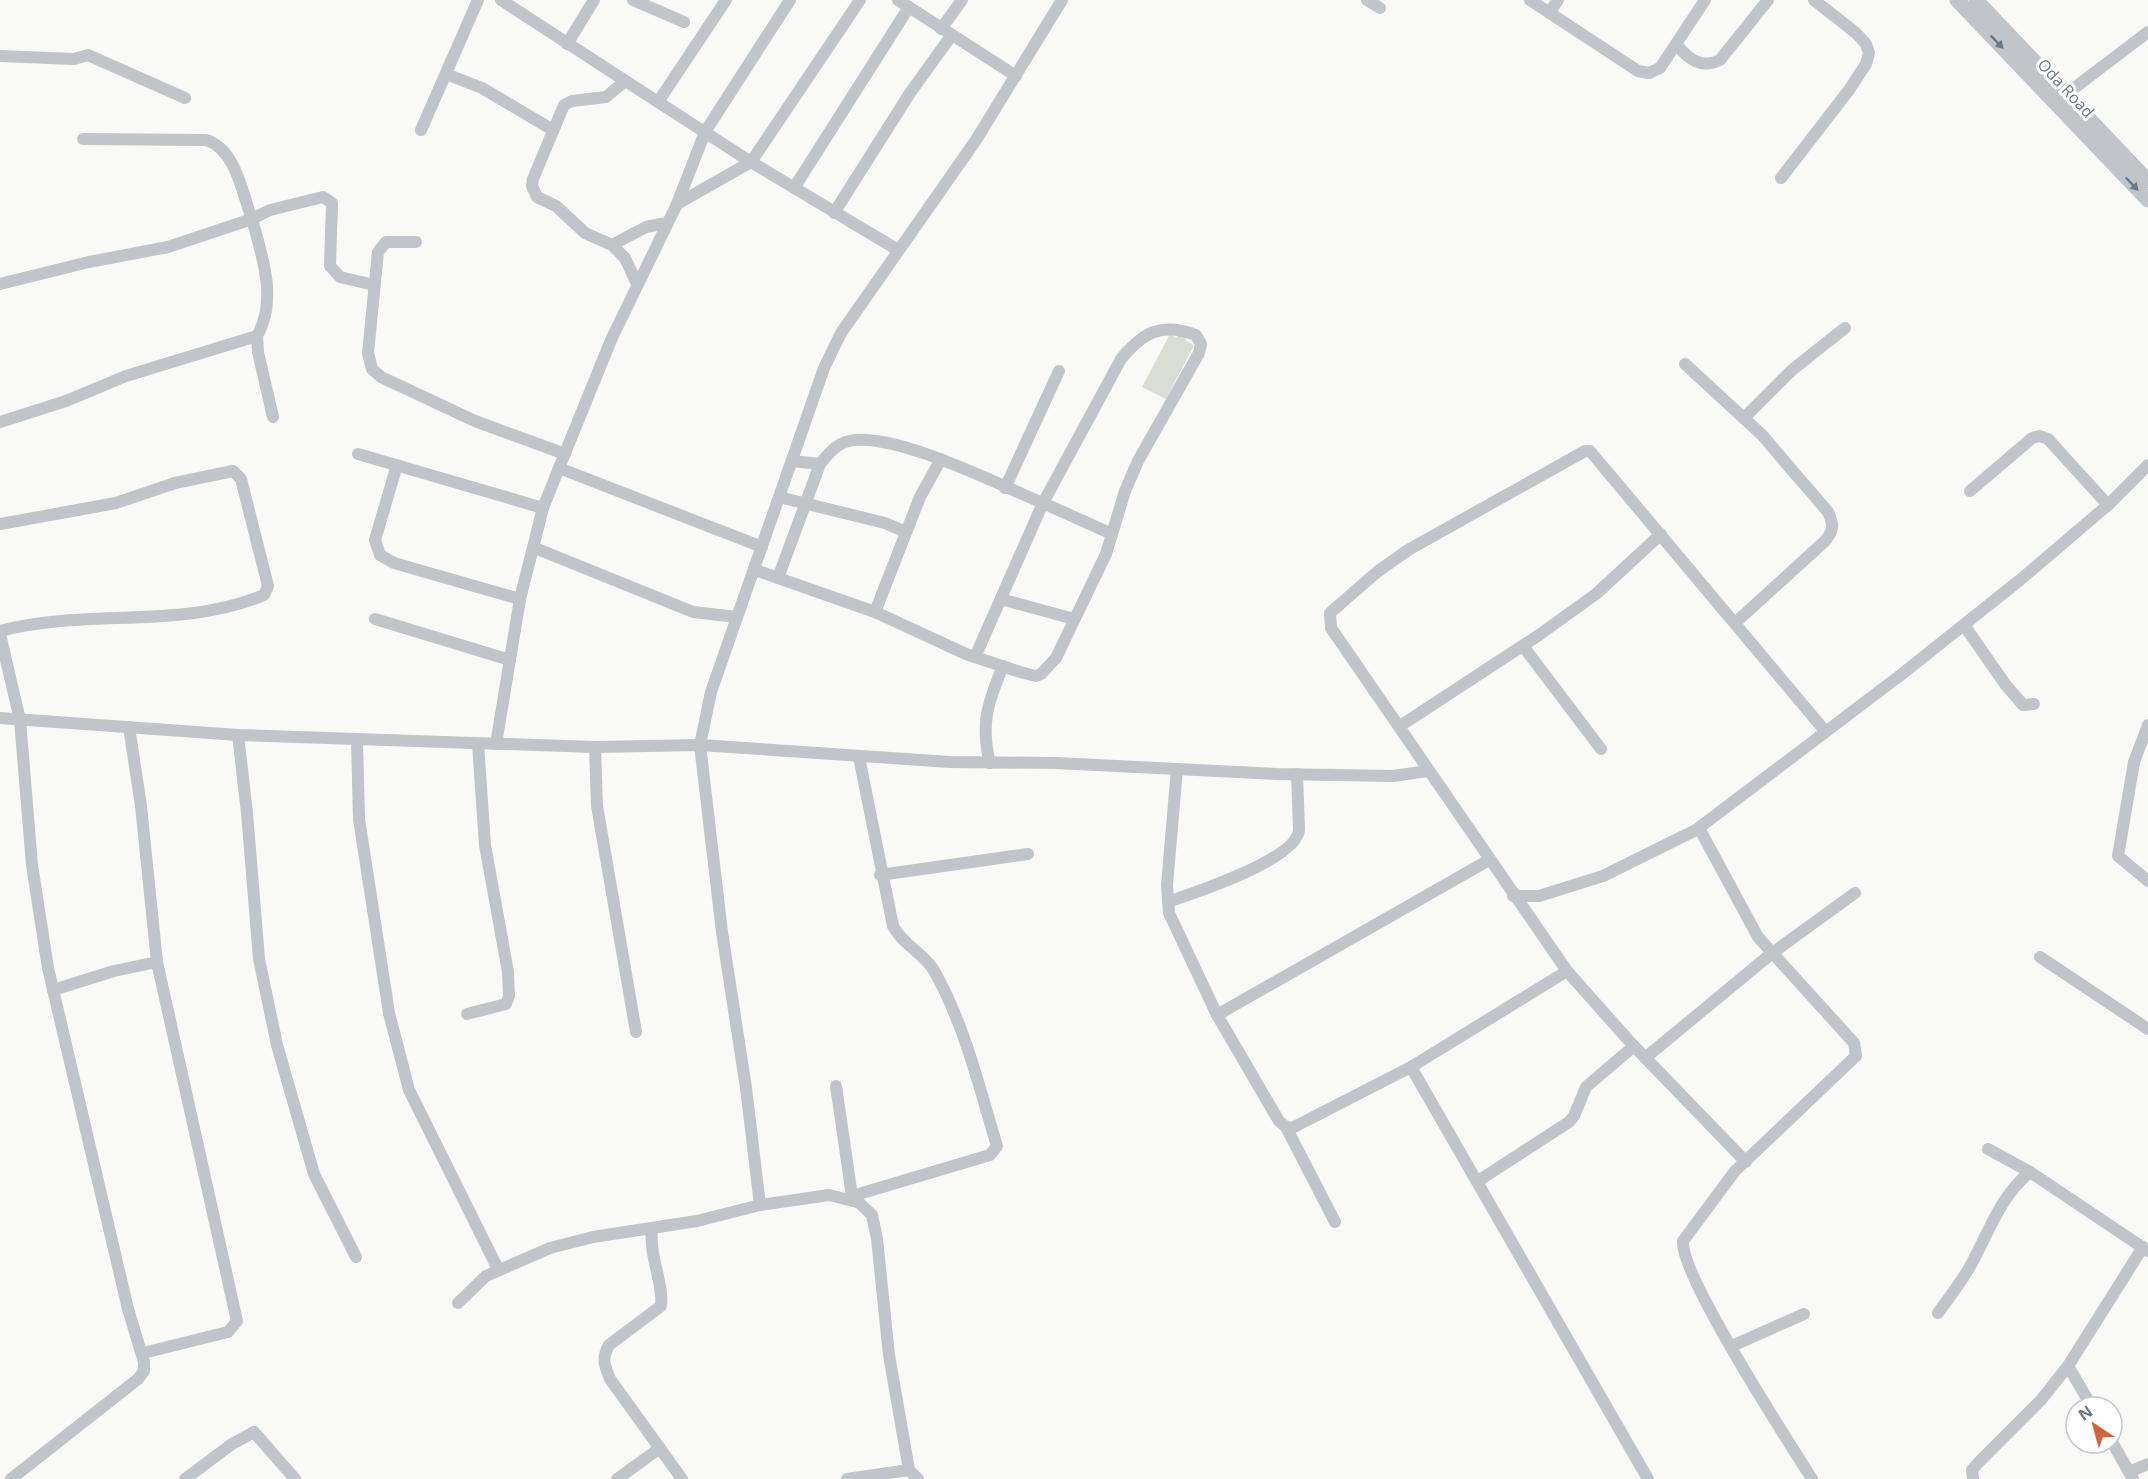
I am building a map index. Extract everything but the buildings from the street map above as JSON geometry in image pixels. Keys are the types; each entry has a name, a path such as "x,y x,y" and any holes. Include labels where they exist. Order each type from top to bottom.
{"street":[{"path":"421,130 478,0"},
{"path":"501,0 751,162 898,250"},
{"path":"567,44 594,0"},
{"path":"633,0 684,22"},
{"path":"658,102 726,0"},
{"path":"496,744 520,599 535,548 543,508 611,340 677,204 705,132 790,0"},
{"path":"677,204 751,162 860,0"},
{"path":"834,213 910,93 962,0"},
{"path":"760,1205 746,1088 722,932 700,745 711,692 824,368 841,333 976,140 1062,0"},
{"path":"1367,0 1380,8"},
{"path":"1530,0 1638,71 1649,73 1660,68 1705,0"},
{"path":"1550,13 1558,0"},
{"path":"1677,45 1686,56 1697,63 1709,65 1720,60 1768,0"},
{"path":"1781,178 1849,90 1866,64 1869,53 1866,44 1856,33 1814,0"},
{"name":"Oda Road","path":"1957,0 2148,200"},
{"name":"Oda Road","path":"1976,0 2148,181"},
{"path":"794,188 903,3 1016,76"},
{"path":"2065,95 2148,32"},
{"path":"0,56 74,58 88,55 186,98"},
{"path":"446,74 482,88 553,130"},
{"path":"625,81 606,97 572,100 564,105 533,179 535,194 556,206 585,233 612,245 625,258 637,284"},
{"path":"83,139 207,140 216,143 229,157 252,219 267,283 266,314 257,336 258,352 273,417"},
{"path":"0,284 168,247 252,219 270,210 323,197 332,203 330,266 340,277 374,285"},
{"path":"612,245 646,227 667,223"},
{"path":"416,242 386,242 381,246 374,285 368,353 372,369 381,377 475,421 565,454"},
{"path":"755,570 875,612 975,657 1036,676 1041,674 1056,658 1106,554 1138,461 1199,353 1201,344 1196,334 1175,327 1160,329 1133,344 1121,359 1043,503 975,657"},
{"path":"1744,418 1791,370 1845,328"},
{"path":"0,422 66,401 126,376 257,336"},
{"path":"1685,364 1744,418 1790,467 1828,513 1834,524 1832,532 1825,541 1736,623"},
{"path":"1005,488 1059,371"},
{"path":"1970,491 2031,438 2040,436 2048,439 2108,505"},
{"path":"778,578 820,464 840,445 854,441 874,442 941,459 1112,534"},
{"path":"1746,1162 1645,1058 1567,971 1428,771 1329,621 1333,608 1408,550 1585,451 1594,455 1825,731"},
{"path":"358,454 543,508"},
{"path":"875,612 920,497 941,459"},
{"path":"792,461 820,464"},
{"path":"397,465 375,540 380,555 394,563 520,599"},
{"path":"1513,896 1539,896 1603,876 1638,861 1699,828 1964,625 2108,505 2148,465"},
{"path":"559,468 762,547"},
{"path":"0,524 116,503 175,483 232,471 241,479 268,586 264,595 217,610 53,620 0,632 20,720 32,866 53,990 128,1309 143,1353 144,1371 138,1379 11,1479"},
{"path":"779,497 885,523 906,532"},
{"path":"1400,726 1523,646 1596,594 1661,534"},
{"path":"535,548 693,612 737,617"},
{"path":"1001,598 1074,619"},
{"path":"375,619 510,660"},
{"path":"1964,625 2005,684 2024,705 2034,704"},
{"path":"1523,646 1601,749"},
{"path":"990,763 984,740 984,726 1003,666"},
{"path":"0,718 238,735 357,740 595,747 700,745 990,763 1297,774 1393,776 1428,771"},
{"path":"2148,725 2134,762 2118,856 2148,881"},
{"path":"129,728 142,817 157,962 237,1321 228,1332 143,1353"},
{"path":"238,735 259,959 278,1045 314,1174 356,1257"},
{"path":"357,740 359,819 389,1013 402,1068 409,1090 498,1269"},
{"path":"467,1014 506,1004 509,996 508,972 485,845 478,744"},
{"path":"595,747 597,806 636,1032"},
{"path":"458,1303 476,1285 498,1269 550,1248 593,1237 652,1229 760,1205 829,1195 854,1199 990,1155 997,1146 948,1000 932,968 899,937 893,926 880,875 859,756"},
{"path":"1177,769 1167,885 1169,913 1217,1015 1279,1121 1286,1127 1335,1222"},
{"path":"1168,902 1241,875 1291,846 1299,837 1297,774"},
{"path":"1699,828 1758,937 1854,1043 1857,1051 1856,1056 1735,1171 1688,1233 1682,1250 1732,1346 1812,1479"},
{"path":"880,875 1028,854"},
{"path":"1217,1015 1489,860"},
{"path":"1645,1058 1771,954 1855,892"},
{"path":"1524,912 1539,896"},
{"path":"2040,957 2148,1029"},
{"path":"53,990 114,971 157,962"},
{"path":"1286,1127 1292,1128 1411,1066 1567,971"},
{"path":"1478,1181 1569,1122 1574,1116 1586,1087 1634,1046"},
{"path":"1411,1066 1648,1479"},
{"path":"836,1086 854,1199 872,1215 877,1239 889,1355 913,1474 847,1479"},
{"path":"1973,1479 1972,1470 1977,1464 2041,1400 2068,1366 2146,1249 2030,1172 1988,1149"},
{"path":"1938,1313 1968,1270 2003,1202 2016,1184 2030,1172"},
{"path":"742,1210 757,1185"},
{"path":"652,1229 652,1260 662,1306 609,1346 604,1354 604,1364 610,1379 682,1479"},
{"path":"1732,1346 1804,1314"},
{"path":"2068,1366 2085,1395"},
{"path":"185,1479 254,1431 296,1479"},
{"path":"617,1479 660,1448"},
{"path":"2119,1455 2131,1475 2148,1464"}],"shaded area":[{"path":"1179,333 1185,334 1186,341 1194,345 1166,399 1142,387 1170,334 1176,338"}]}
